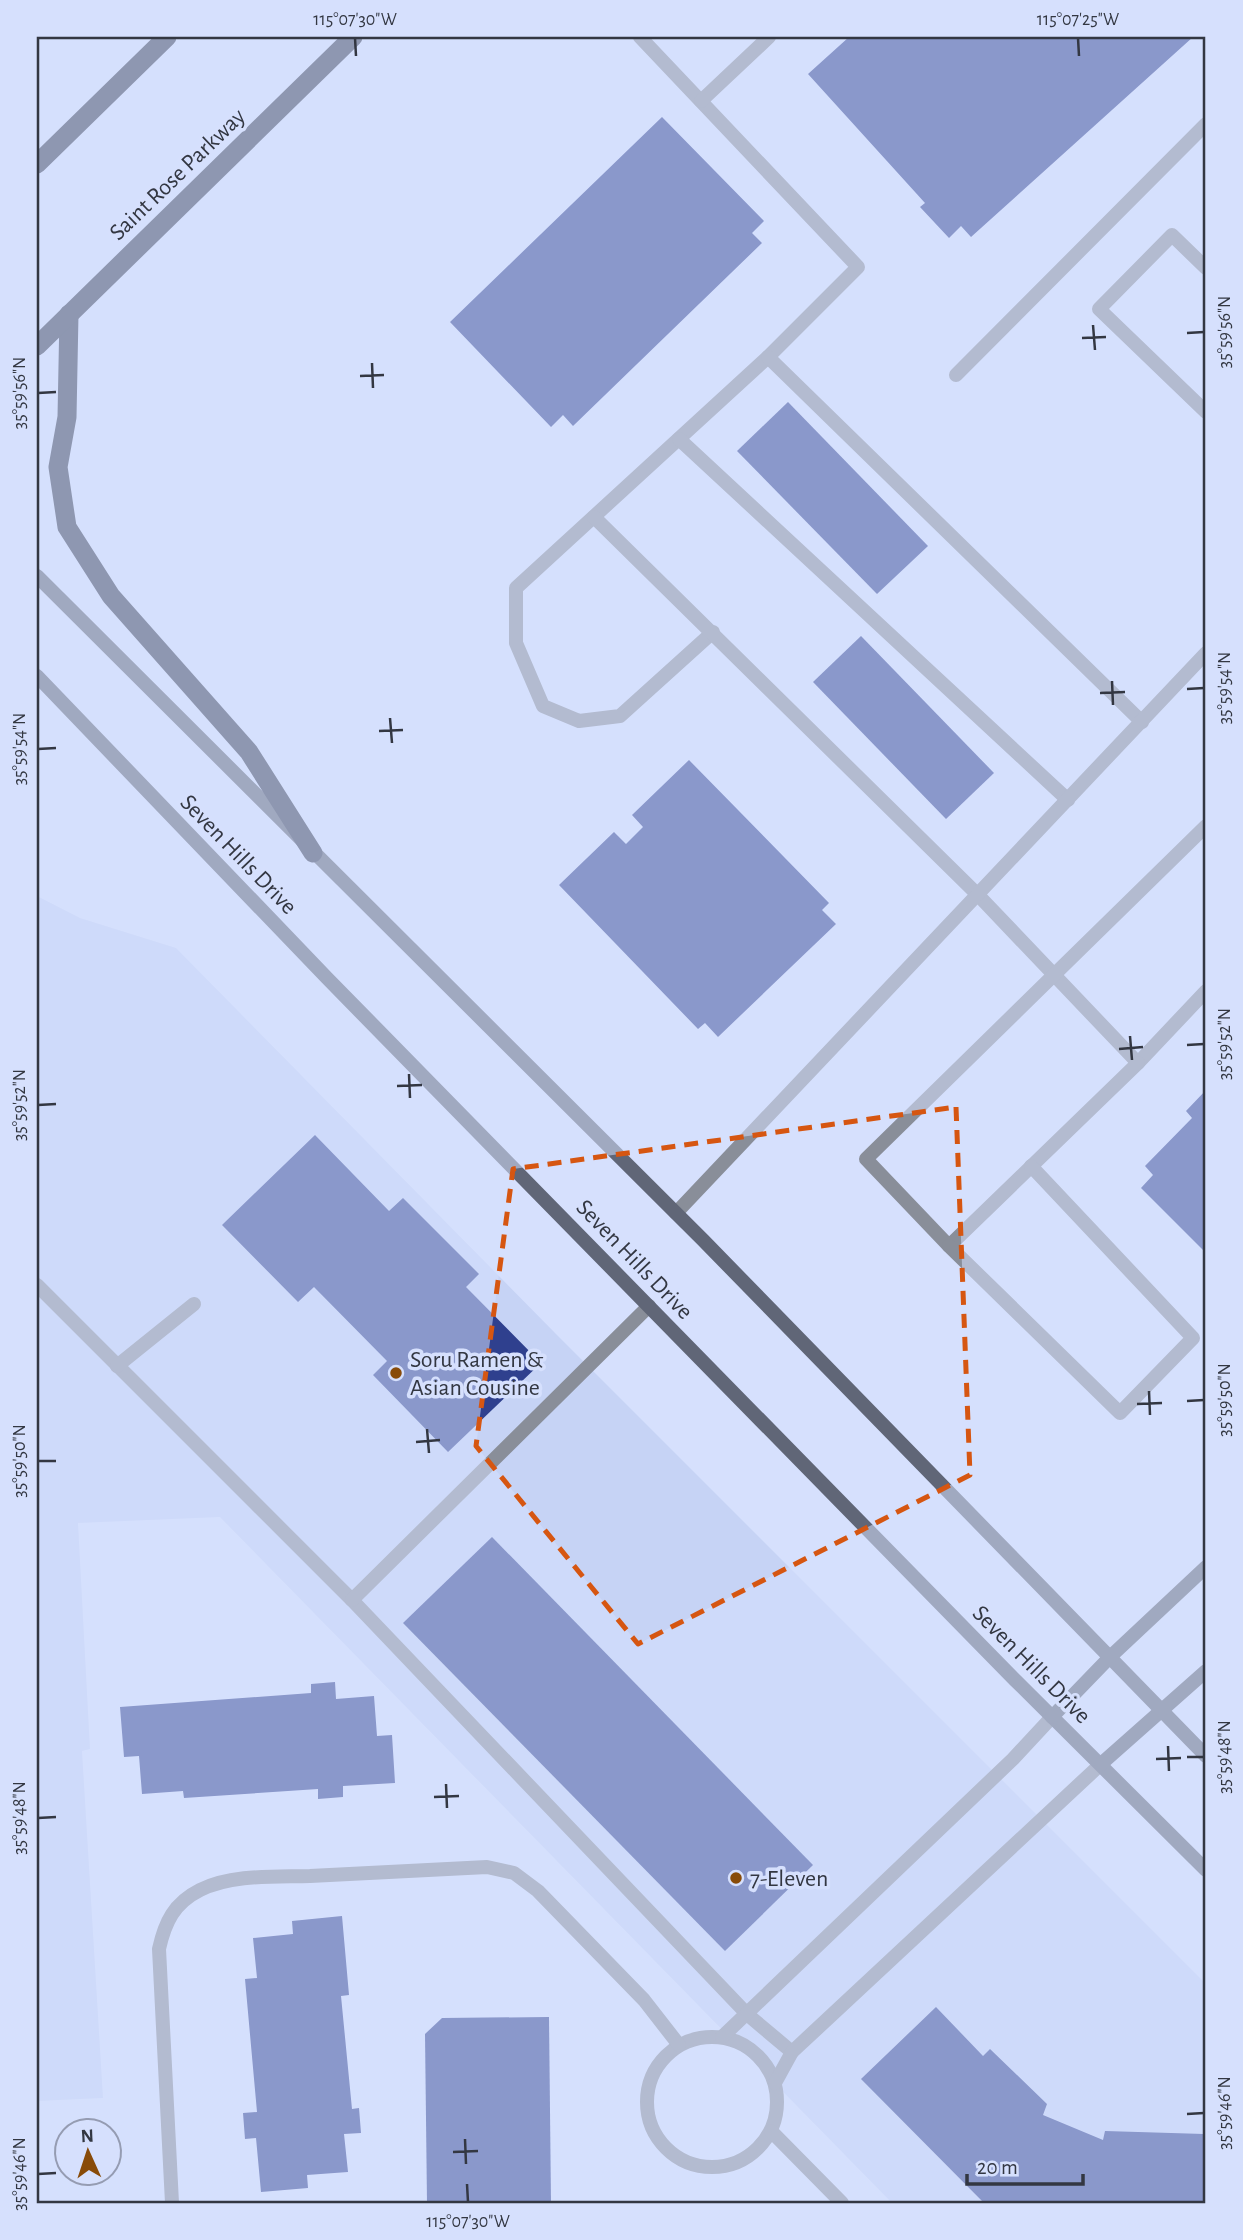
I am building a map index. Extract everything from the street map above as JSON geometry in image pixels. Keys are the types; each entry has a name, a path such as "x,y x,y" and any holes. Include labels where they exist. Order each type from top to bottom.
{"highway":[{"path":"37,164 167,37"},
{"name":"Saint Rose Parkway","path":"37,346 353,37"},
{"path":"69,314 67,417 58,467 66,527 111,596 249,752 313,853"}],"main road":[{"path":"37,576 676,1213 1206,1756"},
{"name":"Seven Hills Drive","path":"37,676 327,978 1052,1717 1206,1870"},
{"path":"1052,1717 1110,1657 1206,1567"},
{"path":"1101,1764 1206,1671"}],"lane":[{"path":"640,37 858,267 768,357 516,588 516,643 543,706 579,721 620,716 713,632"},
{"path":"701,101 769,37"},
{"path":"956,375 1206,124"},
{"path":"1206,268 1172,235 1099,309 1206,412"},
{"path":"768,357 1142,722"},
{"path":"679,439 1068,800"},
{"path":"594,517 978,895 1138,1063"},
{"path":"676,1213 1206,653"},
{"path":"1031,1166 1193,1338 1119,1413 949,1246 866,1159 1206,826"},
{"path":"949,1246 1138,1063 1206,991"},
{"path":"37,1286 352,1600 748,2015 793,2052"},
{"path":"117,1366 194,1304"},
{"path":"352,1600 649,1306"},
{"path":"722,2037 748,2015 1052,1717"},
{"path":"775,2083 793,2052 1101,1764"},
{"path":"172,2203 159,1949 165,1923 179,1904 209,1887 228,1881 473,1868 514,1873 538,1891 644,2000 679,2045"},
{"path":"700,2037 722,2037 740,2042 756,2053 768,2067 775,2083 776,2116 771,2131 757,2149 739,2162 718,2167 695,2165 675,2156 659,2141 649,2121 646,2099 651,2078 662,2059 679,2045 700,2037"},
{"path":"771,2131 842,2203"}],"highlighted area":[{"path":"956,1107 970,1475 638,1644 476,1446 513,1169"}],"shaded area":[{"path":"37,896 80,918 176,948 556,1334 1206,1984 1206,2203 892,2203 220,1517 78,1523 90,1749 82,1751 103,2098 37,2101"}],"building":[{"path":"849,37 1193,37 971,237 961,226 949,238 920,207 925,203 808,74"},
{"path":"662,117 764,221 752,233 762,243 573,426 563,415 551,427 450,322"},
{"path":"788,402 928,546 877,594 737,451"},
{"path":"861,636 994,773 946,819 813,682"},
{"path":"689,760 829,903 822,910 836,924 718,1037 705,1023 698,1029 559,885 614,832 626,844 643,827 632,815"},
{"path":"1206,1090 1206,1253 1141,1188 1153,1175 1145,1166 1192,1118 1186,1111"},
{"path":"315,1135 389,1211 403,1198 479,1274 466,1287 541,1363 448,1452 373,1375 387,1361 314,1287 298,1302 222,1225"},
{"path":"492,1537 813,1865 725,1951 403,1623"},
{"path":"335,1682 336,1699 374,1696 377,1736 392,1735 395,1783 343,1786 343,1797 318,1799 318,1789 184,1798 183,1791 142,1794 139,1756 124,1757 120,1707 311,1693 311,1684"},
{"path":"342,1916 349,1995 341,1996 352,2109 359,2108 361,2133 344,2134 348,2172 307,2175 308,2188 261,2192 256,2138 245,2139 243,2113 257,2112 245,1979 257,1978 253,1938 293,1934 292,1921"},
{"path":"936,2007 983,2056 990,2049 1047,2104 1043,2115 1103,2140 1105,2131 1204,2134 1206,2203 984,2203 861,2079"},
{"path":"549,2017 551,2203 427,2203 425,2034 442,2018"}],"place":[{"name":"Soru Ramen & Asian Cousine","path":"396,1373"},
{"name":"7-Eleven","path":"736,1878"}]}
